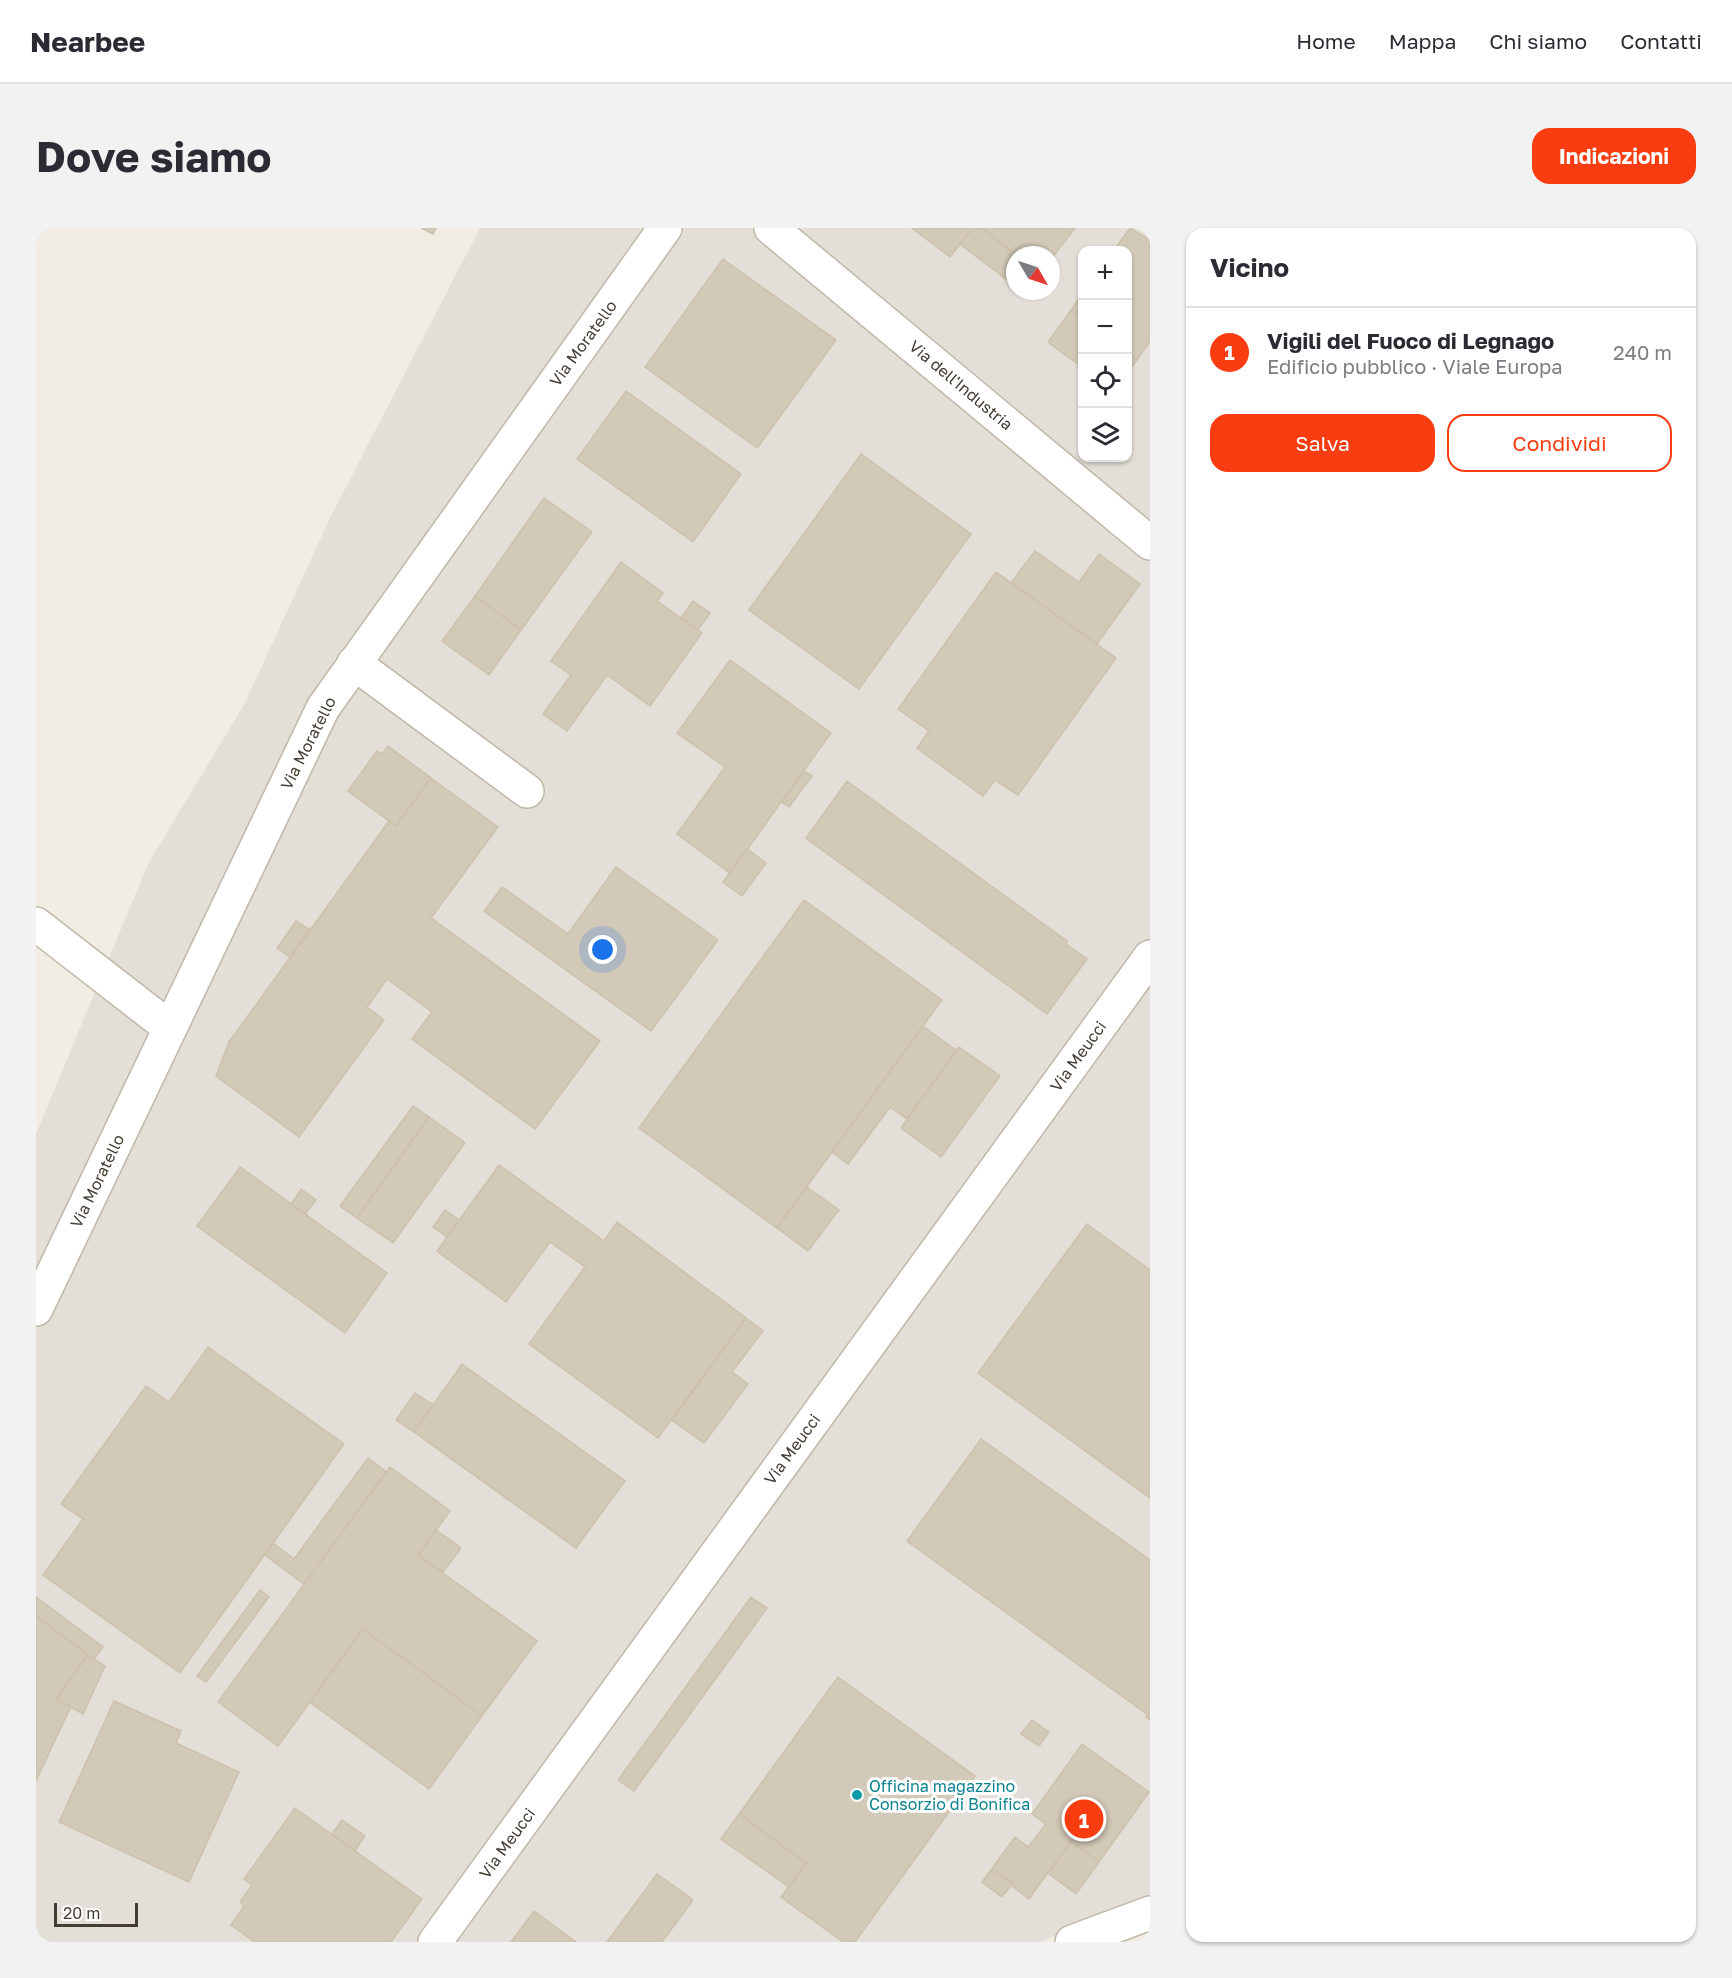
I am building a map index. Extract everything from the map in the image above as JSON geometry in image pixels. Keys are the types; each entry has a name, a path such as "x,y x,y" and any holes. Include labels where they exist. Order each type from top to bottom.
{"street":[{"name":"Via Moratello","path":"36,1309 323,708 665,228"},
{"name":"Via dell'Industria","path":"771,228 1150,543"},
{"path":"354,663 527,791"},
{"path":"36,924 170,1028"},
{"name":"Via Meucci","path":"435,1942 1150,957"},
{"path":"1072,1942 1150,1913"}],"shaded area":[{"path":"480,228 1150,228 1150,1934 1124,1910 1039,1942 36,1942 36,1134 148,864 245,703 329,520"}],"building":[{"path":"421,228 436,228 433,234"},
{"path":"912,228 973,228 950,257"},
{"path":"973,228 982,228 1006,247 1006,279 960,244"},
{"path":"982,228 1075,228 1060,247 1006,247"},
{"path":"1130,228 1150,240 1150,341 1137,360 1132,356 1132,246 1117,246"},
{"path":"723,259 836,340 757,448 645,367"},
{"path":"1078,300 1078,316 1071,310"},
{"path":"1071,310 1078,316 1078,364 1048,342"},
{"path":"1132,356 1137,360 1132,367"},
{"path":"626,391 741,474 693,542 577,459"},
{"path":"861,454 971,534 859,689 749,610"},
{"path":"544,498 592,532 521,630 475,596"},
{"path":"1035,551 1079,582 1099,554 1140,584 1097,644 1011,583"},
{"path":"621,562 663,593 657,601 702,633 650,706 607,675 567,731 543,714 571,675 551,661"},
{"path":"996,572 1116,658 1018,795 995,780 983,796 917,748 929,731 898,709"},
{"path":"475,596 521,630 489,675 442,641"},
{"path":"693,601 710,613 698,630 681,618"},
{"path":"730,660 831,733 730,873 677,834 725,767 677,733"},
{"path":"388,746 431,778 396,826 348,791 377,751 382,754"},
{"path":"804,771 812,776 789,807 782,802"},
{"path":"431,778 498,827 431,918 600,1041 535,1129 412,1039 432,1012 387,979 367,1007 384,1020 299,1137 216,1076 229,1042 389,821 396,826"},
{"path":"847,781 1067,941 1066,944 1087,959 1047,1014 806,838"},
{"path":"747,849 766,863 742,896 723,882"},
{"path":"616,867 718,940 651,1031 484,911 502,887 568,934"},
{"path":"804,900 942,1000 777,1228 639,1128"},
{"path":"296,921 310,930 290,957 277,948"},
{"path":"923,1026 957,1051 907,1119 890,1107 848,1164 832,1152"},
{"path":"959,1047 1000,1076 941,1157 901,1128"},
{"path":"413,1106 429,1117 357,1218 340,1206"},
{"path":"429,1117 465,1143 393,1243 357,1218"},
{"path":"499,1165 604,1241 617,1222 746,1318 658,1438 529,1344 585,1267 550,1242 506,1302 437,1251"},
{"path":"240,1167 387,1273 345,1333 197,1226"},
{"path":"807,1187 839,1210 808,1251 777,1228"},
{"path":"301,1189 316,1200 305,1214 291,1204"},
{"path":"445,1210 459,1220 447,1237 433,1227"},
{"path":"1087,1224 1150,1270 1150,1498 978,1373"},
{"path":"746,1318 763,1331 732,1372 748,1384 704,1443 672,1420"},
{"path":"208,1347 344,1444 180,1673 43,1575 83,1519 61,1504 146,1386 169,1402"},
{"path":"462,1364 625,1481 576,1548 414,1432"},
{"path":"415,1393 433,1405 414,1432 396,1420"},
{"path":"981,1439 1150,1560 1150,1720 1146,1717 1148,1715 907,1541"},
{"path":"368,1458 386,1472 305,1585 265,1555 273,1543 294,1559"},
{"path":"390,1467 450,1511 418,1555 537,1641 482,1716 363,1629 278,1746 218,1702"},
{"path":"436,1530 461,1548 443,1572 418,1555"},
{"path":"260,1590 269,1597 206,1682 197,1676"},
{"path":"36,1597 103,1647 94,1659 36,1616"},
{"path":"751,1597 767,1608 634,1791 618,1780"},
{"path":"36,1616 88,1655 56,1699 71,1706 36,1781"},
{"path":"363,1629 482,1716 429,1789 310,1702"},
{"path":"88,1655 105,1666 83,1714 56,1699"},
{"name":"Officina magazzino Consorzio di Bonifica","path":"838,1677 975,1776 855,1942 843,1942 781,1897 806,1863 739,1814"},
{"path":"114,1701 181,1731 176,1743 239,1772 189,1882 59,1822"},
{"path":"1032,1720 1049,1732 1039,1746 1021,1734"},
{"path":"1082,1744 1149,1792 1099,1862 1071,1841 1029,1899 1011,1885 1013,1883 991,1870 1015,1837 1028,1847 1046,1824 1032,1814"},
{"path":"295,1808 422,1899 391,1942 255,1942 231,1925 244,1906 240,1902 252,1885 244,1879"},
{"path":"739,1814 806,1863 789,1887 721,1839"},
{"path":"342,1820 365,1836 355,1851 332,1834"},
{"path":"1071,1841 1099,1862 1076,1894 1048,1873"},
{"path":"991,1870 1013,1883 1002,1897 982,1882"},
{"path":"657,1874 693,1900 662,1942 607,1942"},
{"path":"534,1911 576,1942 511,1942"}],"place":[{"name":"Officina magazzino Consorzio di Bonifica","path":"857,1795"},
{"name":"Vigili del Fuoco di Legnago","path":"1084,1819"}]}
